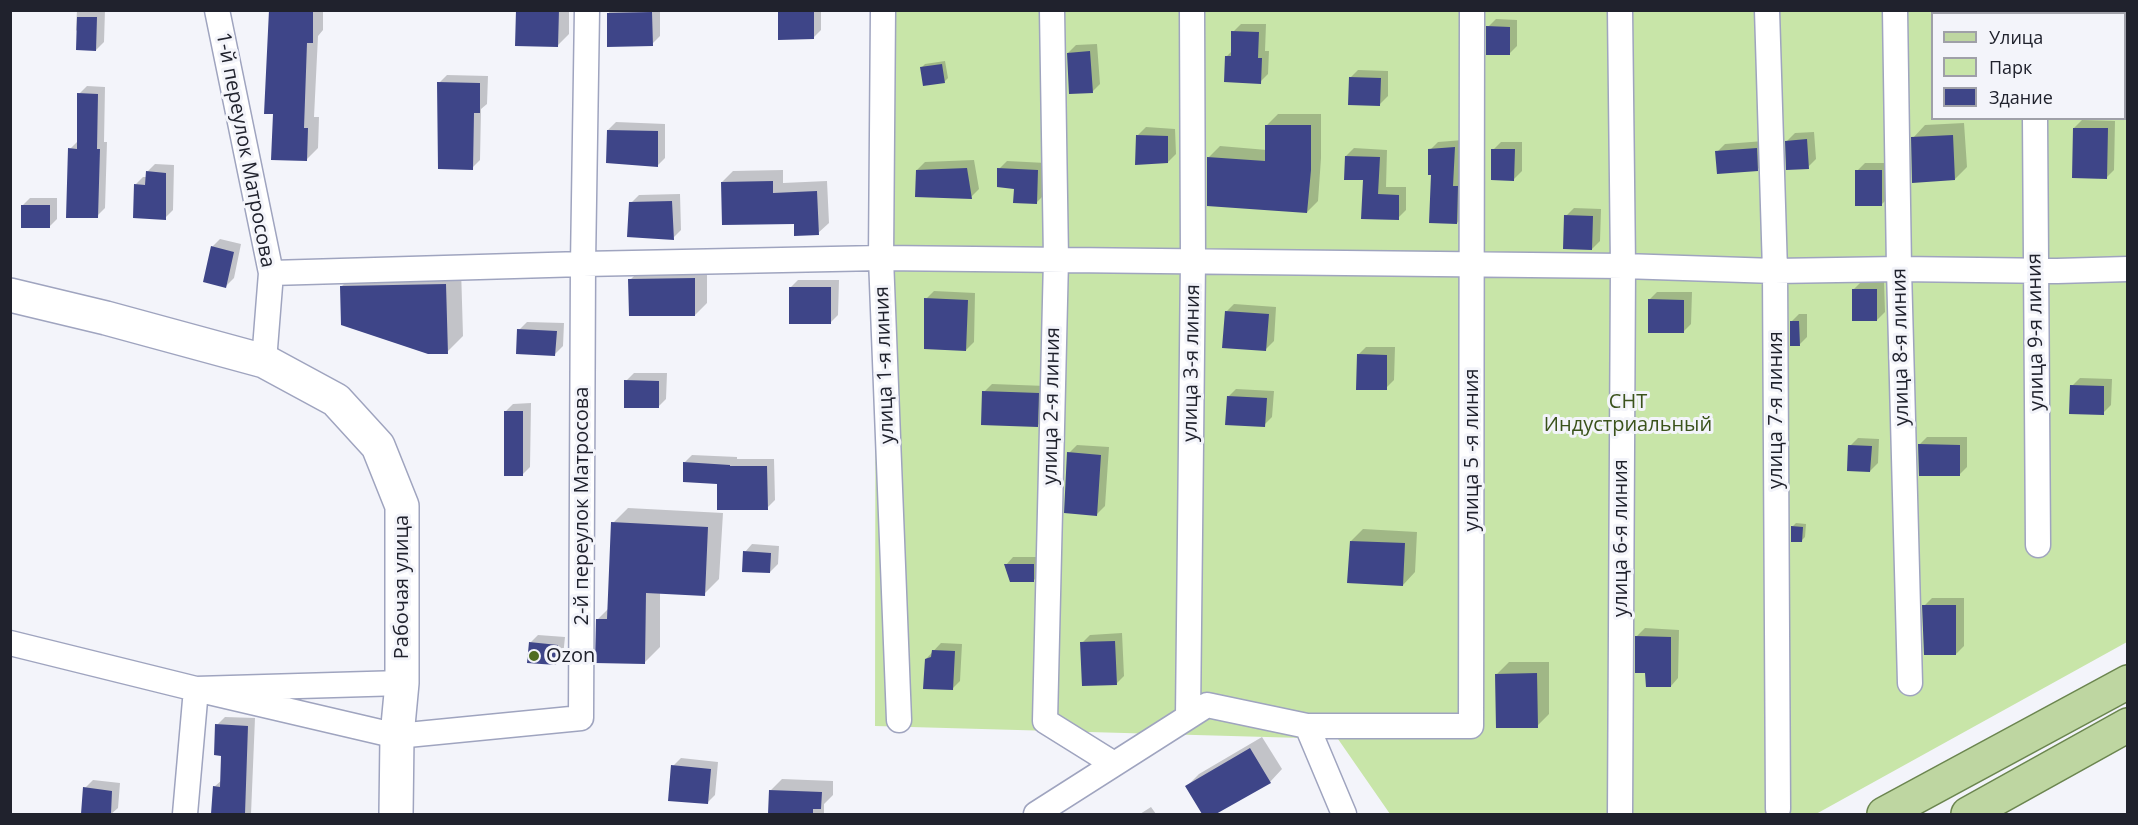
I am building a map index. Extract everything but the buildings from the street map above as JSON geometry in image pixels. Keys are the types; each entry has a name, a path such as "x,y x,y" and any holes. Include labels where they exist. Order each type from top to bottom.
{"main road":[{"name":"Рабочая улица","path":"10,295 106,318 264,361 336,400 378,446 402,507 402,683 397,736 396,814"},
{"path":"1884,814 2127,682"},
{"path":"1968,814 2127,725"}],"street":[{"name":"1-й переулок Матросова","path":"217,10 271,273 264,361"},
{"name":"2-й переулок Матросова","path":"196,689 397,736 581,718 583,264 587,10"},
{"name":"улица 1-я линия","path":"883,10 881,258 899,720"},
{"name":"улица 2-я линия","path":"1052,10 1056,259 1046,722 1114,764"},
{"name":"улица 3-я линия","path":"1192,10 1192,260 1198,710"},
{"name":"улица 5 -я линия","path":"1307,726 1471,726 1472,10"},
{"name":"улица 6-я линия","path":"1620,10 1623,266 1620,814"},
{"name":"улица 7-я линия","path":"1767,10 1775,271 1778,809"},
{"name":"улица 8-я линия","path":"1895,10 1910,683"},
{"name":"улица 9-я линия","path":"2035,120 2038,545"},
{"path":"271,273 881,258 1623,266 1775,271 2127,269"},
{"path":"10,643 196,689 402,683"},
{"path":"185,814 196,689"},
{"path":"1036,814 1198,710 1307,726 1344,814"}],"green space":[{"name":"СНТ Индустриальный","path":"876,11 2127,11 2127,642 1816,814 1390,814 1338,739 875,726"}],"place":[{"name":"Ozon","path":"534,656"}]}
